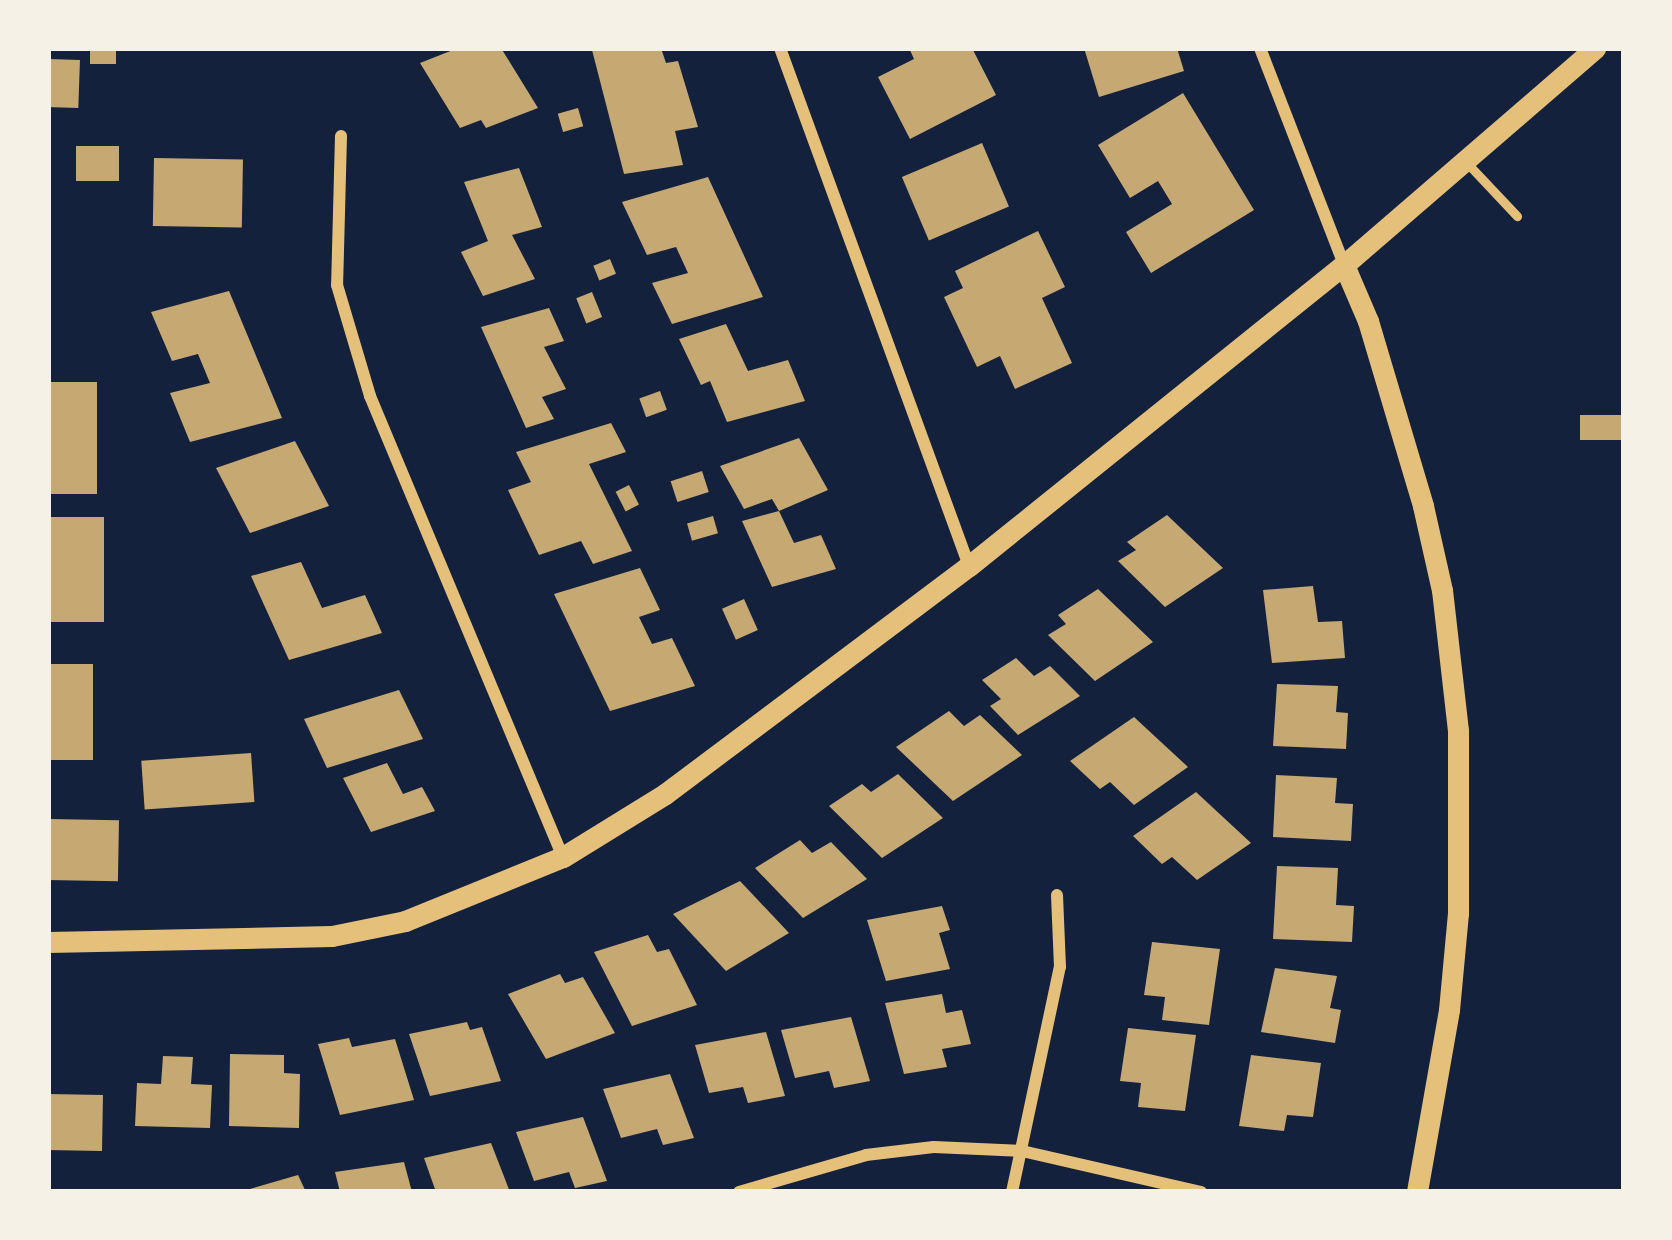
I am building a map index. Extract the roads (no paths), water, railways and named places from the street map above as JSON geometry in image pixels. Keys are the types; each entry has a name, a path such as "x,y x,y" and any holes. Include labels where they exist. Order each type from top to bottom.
{"street":[{"path":"780,48 969,566"},
{"path":"1260,48 1387,380 1442,590 1457,730 1458,913 1449,1010 1417,1192"},
{"path":"48,942 332,936 405,921 563,857 665,794 969,566 1345,265 1595,48"},
{"path":"341,136 337,285 370,396 563,857"},
{"path":"1012,1192 1060,967 1057,895"},
{"path":"739,1192 866,1154 934,1147 1022,1151 1201,1192"}],"lane":[{"path":"1465,160 1517,216"}]}
